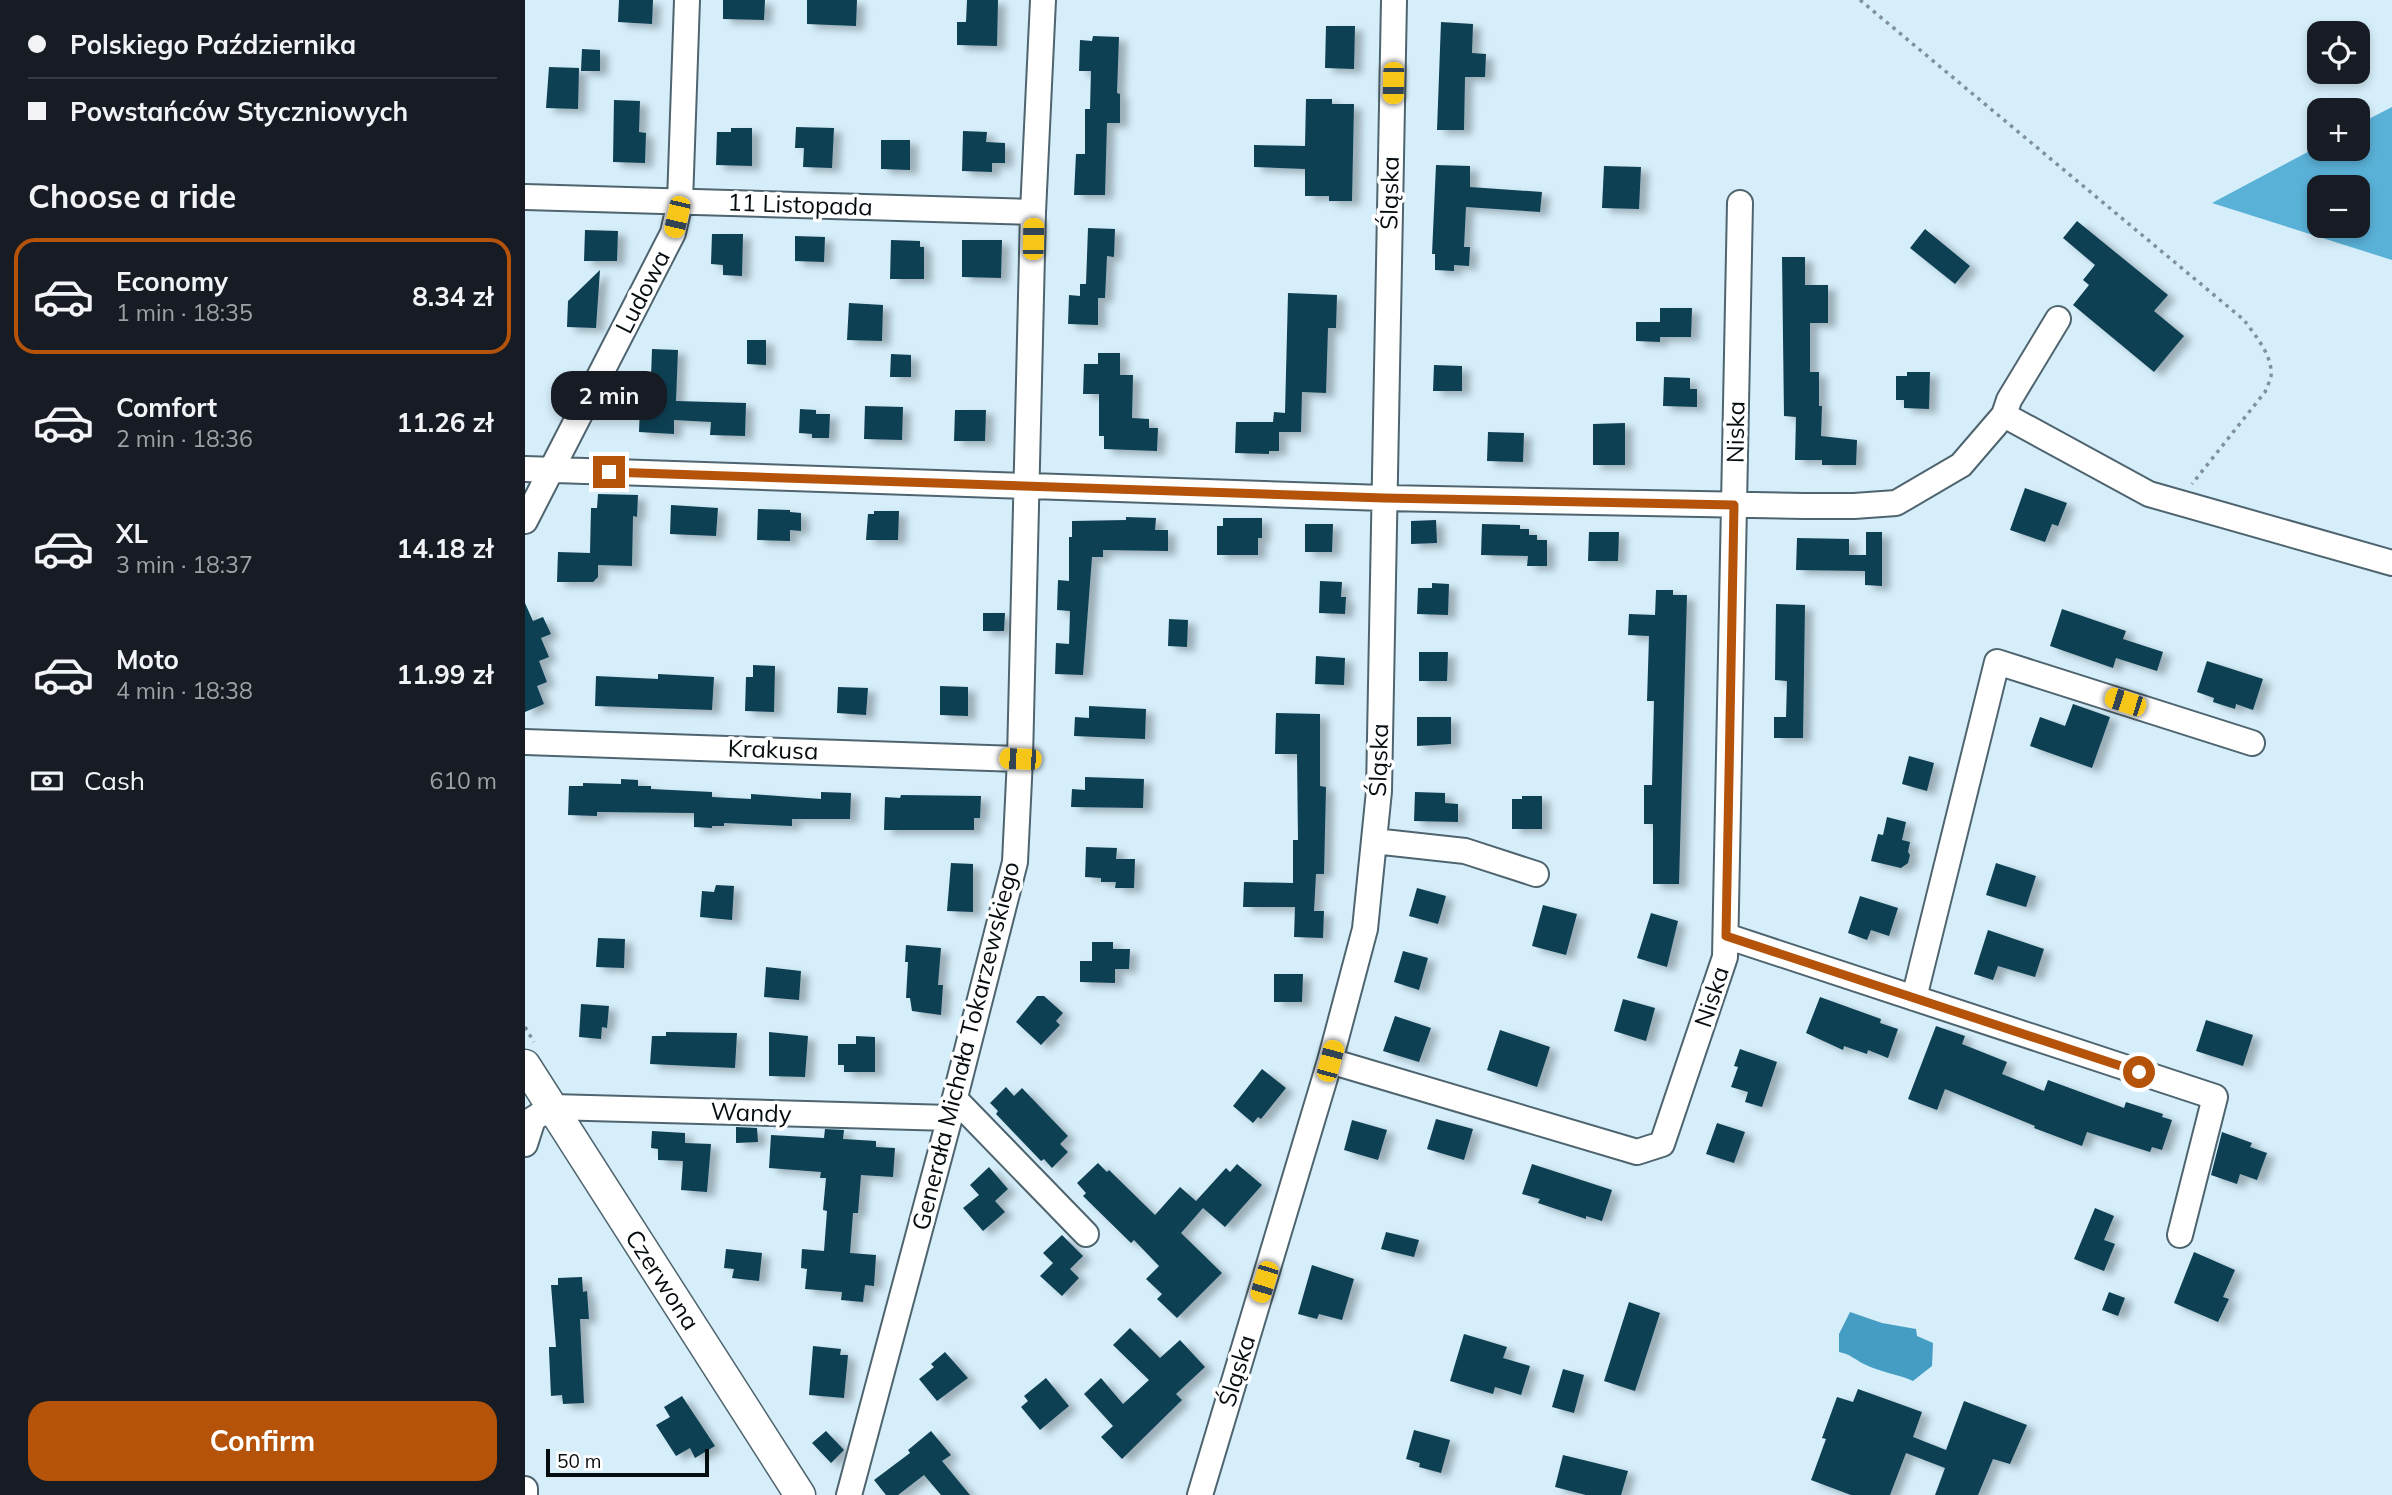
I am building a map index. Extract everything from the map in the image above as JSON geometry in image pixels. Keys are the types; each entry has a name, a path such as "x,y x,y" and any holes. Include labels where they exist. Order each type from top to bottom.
{"main road":[{"name":"Czerwona","path":"525,1065 800,1495"}],"street":[{"name":"Ludowa","path":"525,522 673,233 680,202 687,0"},
{"name":"Generała Michała Tokarzewskiego","path":"849,1495 1015,862 1034,212 1043,0"},
{"name":"Śląska","path":"1200,1495 1330,1061 1365,929 1379,790 1394,0"},
{"name":"11 Listopada","path":"525,197 1034,212"},
{"name":"Niska","path":"1330,1061 1637,1152 1662,1144 1725,957 1740,203"},
{"path":"525,469 1384,498 1734,505 1854,506 1896,503 1961,465 2004,415 2009,400 2058,319"},
{"path":"2004,415 2149,494 2392,563"},
{"path":"1914,998 1997,662 2252,743"},
{"name":"Krakusa","path":"525,742 1020,759"},
{"path":"1374,841 1465,851 1536,874"},
{"path":"1726,936 2215,1097 2180,1235"},
{"path":"525,1144 533,1119 552,1107"},
{"name":"Wandy","path":"552,1107 952,1110"},
{"path":"952,1110 1036,1199"},
{"path":"952,1110 1086,1234"},
{"path":"525,1489 525,1495"}],"path":[{"path":"1860,0 2244,320 2258,340 2271,376 2265,392 2178,502"}],"shaded area":[{"path":"2392,107 2392,260 2323,238 2370,238 2370,175 2307,175 2307,233 2212,203 2307,152 2307,161 2370,161 2370,118"},
{"path":"1850,1312 1882,1323 1916,1329 1917,1336 1933,1343 1932,1366 1913,1381 1870,1367 1839,1352 1839,1334"}],"building":[{"path":"619,0 653,0 652,24 618,22"},
{"path":"723,0 765,0 764,20 723,19"},
{"path":"807,0 857,0 856,26 807,24"},
{"path":"967,0 998,0 997,46 957,45 957,22 966,22"},
{"path":"1441,22 1473,24 1472,53 1486,54 1485,77 1465,77 1464,130 1437,130"},
{"path":"1326,26 1355,26 1354,69 1325,68"},
{"path":"1093,36 1119,37 1117,93 1120,94 1120,123 1107,123 1105,195 1074,195 1076,154 1085,154 1085,109 1090,109 1091,71 1079,71 1080,40 1092,41"},
{"path":"582,49 600,50 600,71 581,71"},
{"path":"549,67 579,68 578,109 546,108"},
{"path":"1306,99 1332,99 1332,104 1354,104 1352,201 1329,201 1329,196 1305,196 1305,169 1254,167 1254,145 1305,146"},
{"path":"614,100 640,101 639,132 646,133 645,163 613,162"},
{"path":"796,127 834,128 832,168 803,167 804,148 795,148"},
{"path":"731,128 752,128 752,166 716,165 717,132 731,132"},
{"path":"963,131 987,132 986,142 1005,143 1005,163 992,163 992,172 962,171"},
{"path":"881,140 910,140 910,170 881,169"},
{"path":"1436,165 1470,166 1470,187 1542,192 1540,212 1466,207 1464,247 1470,247 1469,266 1454,265 1454,271 1435,270 1435,254 1432,254"},
{"path":"1604,166 1641,167 1639,209 1602,208"},
{"path":"2077,221 2168,295 2154,311 2184,336 2154,372 2073,305 2089,285 2083,280 2095,265 2063,238"},
{"path":"1088,228 1115,229 1114,257 1107,256 1105,298 1098,298 1098,325 1068,324 1069,295 1080,296 1080,284 1086,284"},
{"path":"1925,229 1970,266 1955,284 1910,248"},
{"path":"585,230 618,231 617,261 584,261"},
{"path":"712,234 743,234 742,276 723,275 723,265 711,264"},
{"path":"795,236 825,237 824,262 795,261"},
{"path":"891,240 920,241 920,247 924,247 924,279 890,279"},
{"path":"962,240 1002,240 1001,278 962,277"},
{"path":"1782,257 1805,257 1805,285 1828,285 1828,323 1810,323 1810,372 1819,372 1821,436 1857,440 1856,465 1822,465 1822,460 1795,460 1796,417 1784,416"},
{"path":"600,270 596,328 567,327 568,301"},
{"path":"1288,293 1337,295 1336,328 1328,328 1326,393 1302,392 1301,432 1279,432 1279,451 1269,451 1269,454 1235,453 1236,422 1273,422 1274,412 1285,413"},
{"path":"849,303 883,305 882,341 847,340"},
{"path":"1660,308 1692,308 1691,337 1660,337 1660,342 1636,341 1636,322 1660,322"},
{"path":"747,340 766,340 766,365 747,364"},
{"path":"652,349 678,350 676,401 746,403 745,436 710,435 711,422 674,420 674,434 639,432 641,377 651,377"},
{"path":"1098,353 1120,353 1120,375 1133,375 1132,418 1149,419 1149,428 1158,428 1157,451 1104,449 1104,436 1099,436 1099,394 1083,394 1084,364 1098,364"},
{"path":"891,354 911,355 911,377 890,377"},
{"path":"1434,365 1462,366 1462,391 1433,391"},
{"path":"1907,372 1930,372 1929,409 1904,408 1904,400 1896,400 1896,376 1907,376"},
{"path":"1664,377 1690,378 1690,389 1697,389 1697,407 1663,406"},
{"path":"865,406 903,407 902,440 864,439"},
{"path":"800,409 816,410 816,414 830,414 829,438 812,438 812,434 799,433"},
{"path":"955,410 986,410 985,441 954,441"},
{"path":"1625,423 1625,465 1593,465 1593,424"},
{"path":"1488,432 1524,433 1523,462 1487,461"},
{"path":"2025,488 2067,503 2058,526 2052,524 2045,542 2010,530"},
{"path":"598,494 638,495 637,517 633,516 632,566 598,565 598,577 593,582 557,582 558,552 590,553 591,508 597,508"},
{"path":"671,505 718,508 716,536 670,534"},
{"path":"758,509 801,513 801,531 790,530 790,541 757,540"},
{"path":"874,511 899,511 898,540 866,540 868,514 874,514"},
{"path":"1126,517 1156,518 1155,530 1168,530 1168,551 1103,550 1103,557 1092,557 1083,675 1055,674 1056,643 1069,644 1070,611 1057,610 1058,580 1069,581 1069,537 1072,537 1072,521 1126,520"},
{"path":"1223,518 1262,518 1262,538 1258,538 1258,555 1217,555 1217,526 1223,526"},
{"path":"1436,520 1437,543 1411,544 1411,521"},
{"path":"1305,524 1333,524 1332,552 1305,552"},
{"path":"1482,524 1520,525 1520,529 1529,529 1529,535 1537,535 1537,540 1547,540 1547,566 1527,566 1528,556 1481,555"},
{"path":"1589,532 1619,532 1618,561 1588,561"},
{"path":"1866,532 1882,532 1882,586 1865,585 1865,571 1796,570 1797,538 1849,539 1849,555 1866,555"},
{"path":"1320,581 1342,582 1341,597 1346,597 1345,614 1319,613"},
{"path":"1432,583 1449,584 1448,615 1417,614 1418,588 1432,588"},
{"path":"1656,590 1673,590 1673,595 1687,595 1679,884 1653,884 1653,824 1644,824 1644,785 1652,785 1654,701 1647,701 1649,636 1628,635 1629,614 1655,615"},
{"path":"525,603 533,621 543,617 551,634 541,638 549,657 539,661 547,682 537,686 544,704 525,712"},
{"path":"1776,604 1805,605 1803,738 1774,738 1774,717 1786,717 1787,681 1775,680"},
{"path":"2062,609 2126,631 2123,639 2163,652 2157,671 2116,658 2113,668 2050,646"},
{"path":"983,613 1005,613 1004,631 983,631"},
{"path":"1169,619 1188,620 1187,647 1168,646"},
{"path":"1419,652 1448,652 1447,681 1419,681"},
{"path":"1316,656 1345,658 1344,685 1315,684"},
{"path":"2207,661 2263,679 2253,710 2236,704 2235,709 2213,702 2214,698 2197,692"},
{"path":"753,665 775,666 774,712 745,711 746,677 753,677"},
{"path":"658,674 714,677 712,710 595,706 596,676 658,679"},
{"path":"940,686 968,687 968,716 940,715"},
{"path":"838,687 868,688 866,715 837,713"},
{"path":"2073,704 2110,717 2092,768 2030,746 2040,717 2065,726"},
{"path":"1089,706 1146,709 1145,739 1074,736 1075,717 1089,718"},
{"path":"1276,713 1320,714 1320,786 1326,787 1324,874 1316,874 1314,911 1324,911 1323,938 1294,937 1295,907 1243,907 1244,882 1293,883 1293,840 1298,840 1297,754 1275,754"},
{"path":"1417,717 1451,717 1451,744 1417,746"},
{"path":"1909,756 1934,763 1927,791 1902,784"},
{"path":"1085,777 1144,779 1143,808 1071,807 1072,789 1085,790"},
{"path":"621,779 638,780 638,786 651,786 651,789 712,792 712,797 751,799 751,794 821,799 821,792 851,793 850,819 792,819 792,826 724,823 724,826 712,828 694,827 694,813 597,812 597,816 568,815 569,786 583,786 583,783 621,784"},
{"path":"1415,792 1445,793 1445,803 1458,804 1458,822 1414,821"},
{"path":"901,795 981,796 980,818 974,818 974,830 884,830 885,797 900,798"},
{"path":"1522,796 1542,796 1542,829 1512,829 1512,799 1522,799"},
{"path":"1887,817 1906,822 1902,840 1910,842 1910,855 1908,863 1901,868 1871,861 1878,834 1883,835"},
{"path":"1086,847 1117,848 1116,859 1135,859 1134,888 1115,888 1116,882 1101,882 1101,878 1085,877"},
{"path":"951,863 973,864 973,912 947,911"},
{"path":"1996,863 2036,876 2026,907 1986,895"},
{"path":"716,885 734,886 732,920 700,917 702,891 714,892"},
{"path":"1417,888 1446,896 1438,924 1409,916"},
{"path":"1860,896 1898,908 1889,936 1871,930 1867,940 1848,933"},
{"path":"1543,905 1577,914 1566,955 1532,946"},
{"path":"1651,913 1678,921 1667,967 1637,958"},
{"path":"1988,930 2044,949 2035,977 1998,966 1993,980 1974,974"},
{"path":"598,938 625,939 624,968 596,967"},
{"path":"1092,942 1113,942 1113,949 1130,949 1129,969 1115,969 1115,983 1080,982 1080,961 1092,961"},
{"path":"906,945 941,948 938,985 943,985 941,1015 912,1011 910,998 906,998"},
{"path":"1403,951 1428,958 1419,990 1394,982"},
{"path":"766,967 801,971 799,1000 764,997"},
{"path":"1274,974 1303,974 1302,1002 1274,1002"},
{"path":"1037,996 1044,996 1063,1013 1056,1021 1060,1025 1041,1045 1016,1022"},
{"path":"1820,997 1881,1019 1880,1023 1898,1029 1888,1058 1868,1050 1867,1054 1844,1046 1843,1050 1806,1033"},
{"path":"1623,999 1655,1008 1646,1041 1614,1031"},
{"path":"581,1004 609,1006 607,1028 602,1027 601,1039 579,1037"},
{"path":"1395,1016 1431,1028 1419,1062 1383,1051"},
{"path":"2206,1020 2253,1035 2243,1066 2196,1051"},
{"path":"1936,1026 1965,1036 1962,1044 2007,1062 2002,1074 2044,1091 2048,1080 2124,1108 2126,1102 2163,1114 2162,1117 2172,1120 2162,1150 2152,1147 2150,1152 2087,1132 2082,1146 1945,1089 1937,1110 1908,1099"},
{"path":"1500,1030 1550,1047 1537,1087 1487,1070"},
{"path":"666,1032 737,1033 735,1068 650,1064 652,1036 666,1036"},
{"path":"769,1032 808,1036 805,1077 769,1076"},
{"path":"856,1036 875,1037 875,1072 844,1072 844,1065 838,1065 838,1044 856,1044"},
{"path":"1740,1049 1777,1062 1762,1107 1745,1102 1748,1092 1731,1087 1738,1067 1734,1066"},
{"path":"1262,1069 1286,1088 1261,1119 1258,1117 1253,1123 1233,1106"},
{"path":"1006,1087 1014,1096 1022,1088 1068,1136 1060,1144 1068,1152 1052,1168 1044,1159 1041,1161 996,1114 998,1111 990,1103"},
{"path":"1436,1119 1473,1129 1464,1160 1427,1149"},
{"path":"1352,1120 1387,1130 1378,1160 1344,1150"},
{"path":"1717,1123 1745,1132 1734,1163 1706,1154"},
{"path":"736,1127 757,1128 758,1142 736,1143"},
{"path":"825,1129 844,1130 843,1139 876,1141 876,1147 895,1148 893,1177 861,1175 858,1213 853,1213 850,1253 876,1255 874,1286 865,1285 863,1302 841,1300 842,1292 805,1289 807,1269 801,1268 802,1249 824,1251 827,1211 823,1210 826,1178 820,1178 821,1172 769,1168 771,1135 824,1138"},
{"path":"652,1131 685,1133 685,1143 711,1144 707,1192 681,1190 683,1161 658,1160 658,1149 651,1148"},
{"path":"2222,1132 2252,1143 2250,1147 2267,1153 2257,1180 2240,1174 2237,1184 2211,1175"},
{"path":"1098,1163 1107,1172 1109,1170 1155,1215 1180,1187 1196,1201 1226,1168 1230,1172 1237,1164 1262,1185 1225,1227 1203,1208 1181,1233 1222,1273 1177,1318 1157,1299 1162,1294 1146,1279 1159,1266 1134,1240 1131,1243 1083,1196 1086,1193 1077,1183"},
{"path":"1532,1164 1612,1190 1602,1221 1586,1216 1586,1219 1538,1203 1540,1199 1522,1194"},
{"path":"989,1167 1008,1189 995,1201 1005,1212 983,1231 963,1208 979,1195 970,1185"},
{"path":"2095,1208 2114,1216 2104,1240 2115,1244 2104,1271 2074,1259"},
{"path":"1386,1232 1419,1240 1414,1257 1381,1249"},
{"path":"1062,1235 1083,1256 1070,1269 1079,1278 1062,1296 1040,1276 1053,1263 1043,1253"},
{"path":"726,1249 762,1253 759,1281 732,1278 734,1269 724,1268"},
{"path":"2194,1252 2235,1270 2223,1297 2229,1299 2218,1322 2174,1303"},
{"path":"1312,1265 1354,1279 1342,1320 1319,1314 1317,1319 1298,1314"},
{"path":"582,1277 583,1292 587,1291 589,1319 580,1319 584,1403 563,1404 562,1395 551,1396 549,1347 556,1347 551,1285 558,1285 558,1278"},
{"path":"2109,1292 2125,1298 2118,1316 2102,1310"},
{"path":"1629,1302 1660,1313 1635,1391 1604,1381"},
{"path":"1130,1328 1160,1358 1180,1340 1205,1367 1176,1394 1182,1400 1122,1459 1101,1437 1113,1426 1084,1394 1101,1378 1123,1404 1149,1380 1113,1345"},
{"path":"1464,1334 1507,1347 1503,1358 1530,1366 1521,1395 1495,1387 1493,1394 1450,1381"},
{"path":"813,1346 841,1349 840,1355 848,1355 844,1398 809,1395"},
{"path":"945,1352 968,1378 937,1401 919,1379 934,1367 931,1364"},
{"path":"1563,1369 1584,1375 1574,1413 1552,1407"},
{"path":"1046,1378 1069,1406 1040,1430 1021,1407 1028,1401 1024,1396"},
{"path":"1858,1389 1922,1412 1913,1437 1946,1450 1964,1401 2027,1425 2010,1464 1993,1459 1978,1495 1935,1495 1945,1468 1906,1453 1890,1495 1851,1495 1811,1480 1837,1397 1853,1402"},
{"path":"682,1396 715,1446 695,1458 690,1448 676,1456 656,1425 670,1417 664,1407"},
{"path":"1414,1430 1450,1440 1441,1473 1419,1467 1420,1463 1406,1459"},
{"path":"826,1431 844,1450 831,1463 812,1443"},
{"path":"931,1431 951,1455 942,1461 970,1495 941,1495 924,1475 898,1495 886,1495 874,1480 910,1453 908,1450"},
{"path":"1563,1455 1628,1471 1621,1495 1586,1495 1555,1487"}],"route":[{"path":"609,472 1384,498 1734,505 1726,936 2139,1072"}]}
